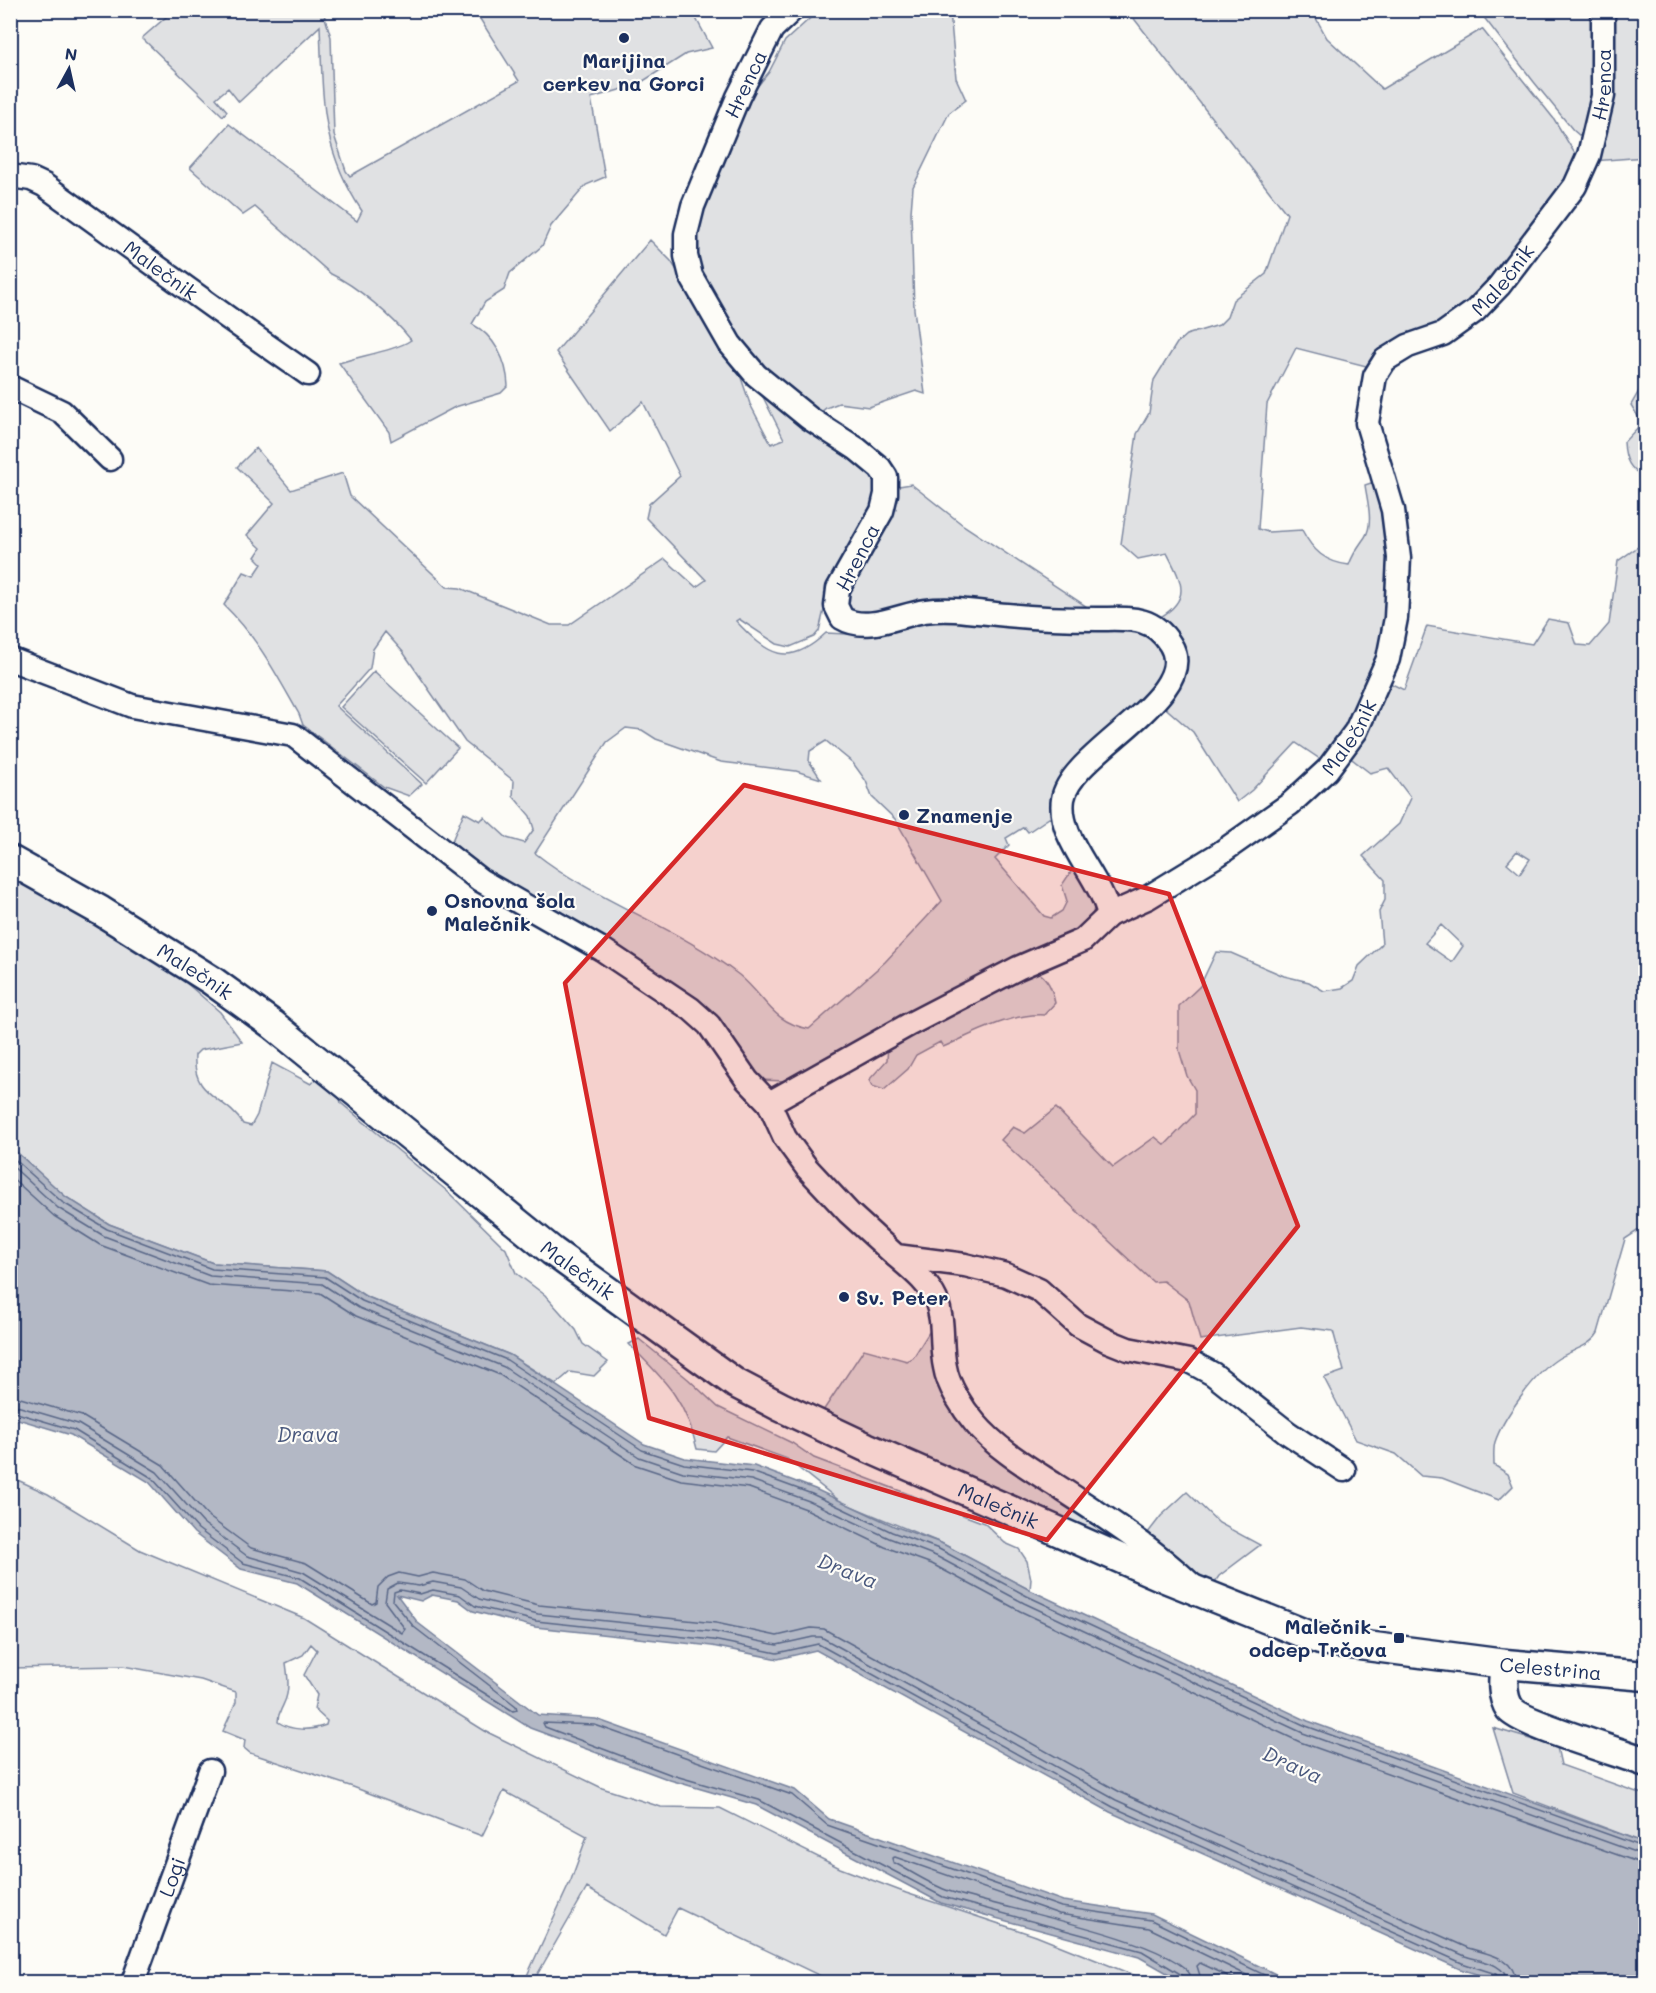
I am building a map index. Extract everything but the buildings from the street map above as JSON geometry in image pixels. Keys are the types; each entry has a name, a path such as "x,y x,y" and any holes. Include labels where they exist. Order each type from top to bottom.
{"street":[{"name":"Hrenca","path":"792,10 772,29 738,97 693,206 686,234 686,256 691,276 730,344 756,375 809,418 857,449 880,468 886,477 886,494 882,511 838,588 836,606 842,618 860,624 875,624 926,611 948,610 1045,619 1134,620 1150,623 1159,629 1172,646 1175,659 1172,673 1154,703 1074,774 1063,799 1063,816 1068,836 1100,888 1109,915"},
{"name":"Hrenca","path":"1589,155 1603,96 1603,10"},
{"name":"Malečnik","path":"769,1103 929,1014 1018,968 1083,940 1109,915 1147,898 1219,854 1290,804 1327,770 1356,731 1388,659 1396,618 1399,558 1393,510 1367,423 1375,376 1385,360 1408,346 1443,334 1475,311 1499,285 1575,186 1589,155"},
{"name":"Malečnik","path":"10,176 31,179 44,185 136,250 196,297 308,374"},
{"path":"10,387 62,412 110,459"},
{"name":"Malečnik","path":"10,659 132,706 294,735 480,880 603,950 691,1009 709,1025 747,1080 769,1103 785,1138 807,1168 849,1213 926,1284 936,1299 943,1325 945,1368 957,1395 974,1422 999,1447 1129,1534 1171,1565 1197,1590"},
{"name":"Malečnik","path":"10,860 173,956 254,1011 552,1251 735,1383 866,1447 1197,1590 1320,1640 1504,1664"},
{"path":"896,1256 964,1265 1006,1275 1039,1290 1078,1325 1108,1341 1128,1349 1189,1361 1213,1374 1288,1433 1344,1470"},
{"name":"Celestrina","path":"1646,1676 1504,1664 1504,1698 1512,1712 1539,1725 1646,1762"},
{"name":"Logi","path":"133,1983 210,1771"}],"highlighted area":[{"path":"744,785 1169,894 1298,1226 1047,1540 649,1418 565,983"}],"shaded area":[{"path":"173,11 323,11 331,37 334,135 346,171 350,176 519,81 475,11 692,11 712,48 686,54 637,85 591,98 605,177 586,185 551,226 542,246 510,273 504,290 485,302 472,324 487,335 498,350 505,367 508,386 501,393 455,407 391,441 389,432 339,363 387,350 411,340 374,303 331,274 255,207 243,215 190,168 229,124 357,221 362,211 338,166 326,122 320,26 239,102 228,88 216,98 227,111 223,116 142,38"},
{"path":"818,11 950,11 956,78 966,100 949,113 913,187 911,212 914,309 925,394 916,391 869,407 839,403 826,408 814,418 766,374 707,293 692,245 699,210 747,99 769,72 785,41"},
{"path":"1128,11 1312,11 1327,38 1382,89 1482,29 1554,119 1577,157 1575,165 1514,256 1457,317 1370,367 1296,348 1267,404 1258,529 1268,532 1302,530 1315,550 1326,558 1349,565 1368,531 1369,511 1365,485 1374,482 1393,552 1383,653 1343,735 1323,761 1296,743 1252,790 1237,802 1193,732 1161,704 1182,652 1177,633 1159,618 1176,604 1180,597 1180,581 1177,573 1167,553 1138,559 1121,544 1137,434 1149,413 1154,380 1177,343 1186,335 1219,325 1227,317 1233,300 1266,274 1287,214"},
{"path":"1479,11 1598,11 1597,66 1586,141 1573,130"},
{"path":"1611,11 1645,11 1645,157 1593,161"},
{"path":"650,240 671,261 736,363 750,404 771,444 784,439 762,395 767,393 857,458 879,483 880,495 829,589 819,631 814,637 790,647 777,644 739,619 736,621 747,633 769,649 789,654 813,644 826,633 847,634 873,630 926,616 1148,628 1166,654 1165,676 1107,736 1057,819 1049,818 1028,832 1024,827 1006,838 1009,845 995,859 1044,916 1051,918 1062,911 1067,901 1062,885 1074,867 1096,897 1091,923 787,1081 759,1080 735,1046 550,913 449,848 464,812 480,821 484,817 507,838 524,843 534,829 530,816 513,796 514,781 465,742 403,652 385,632 373,649 370,668 336,706 422,784 409,796 384,787 303,725 266,657 247,630 224,605 244,572 254,576 262,564 255,557 261,548 247,535 274,503 237,467 256,448 291,490 343,473 350,496 447,587 460,588 551,625 569,625 665,559 696,587 706,580 646,518 649,504 680,476 643,402 610,431 556,352","holes":["626,728 642,730 656,739 721,762 796,771 821,779 809,761 810,751 826,741 853,763 866,781 872,797 895,819 942,901 885,962 809,1029 786,1021 777,1015 739,975 715,958 584,886 535,853 607,742"]},
{"path":"1645,387 1645,479 1629,464 1624,442 1642,423 1631,405 1639,391"},
{"path":"911,484 963,525 1095,612 852,620 845,595 893,487"},
{"path":"1645,542 1645,1226 1625,1239 1598,1333 1590,1342 1561,1357 1539,1375 1512,1409 1499,1432 1495,1442 1494,1465 1508,1474 1513,1486 1499,1500 1442,1478 1421,1476 1396,1454 1356,1440 1324,1378 1344,1371 1333,1331 1301,1327 1200,1340 1189,1301 1163,1281 1153,1282 1001,1140 1013,1127 1025,1133 1056,1108 1113,1167 1155,1137 1165,1145 1195,1114 1195,1090 1187,1076 1179,1050 1179,1006 1200,986 1216,952 1231,953 1284,976 1309,982 1324,991 1342,988 1353,981 1359,966 1382,944 1379,912 1385,900 1385,880 1363,856 1399,824 1411,798 1388,768 1370,773 1348,756 1386,681 1404,690 1427,626 1532,644 1548,619 1569,623 1577,645 1590,646 1609,624 1618,561","holes":["1517,851 1530,859 1520,874 1507,863","1441,925 1463,946 1452,962 1425,943"]},
{"path":"374,671 458,748 426,783 341,707"},
{"path":"11,876 179,971 184,981 220,1012 242,1042 200,1050 195,1055 195,1069 204,1088 236,1114 243,1124 251,1126 257,1115 272,1063 311,1084 315,1078 340,1098 341,1103 447,1191 506,1249 516,1273 545,1295 576,1330 583,1344 608,1362 594,1376 570,1372 556,1384 510,1355 365,1296 327,1271 213,1263 109,1224 66,1197 11,1147"},
{"path":"1035,970 1049,984 1055,1003 1044,1015 1018,1017 1005,1021 943,1047 940,1042 916,1055 908,1069 884,1090 872,1086 869,1080 887,1060 888,1045"},
{"path":"931,1329 954,1403 1114,1533 1108,1546 821,1414 864,1349 907,1361 913,1358"},
{"path":"639,1339 718,1407 792,1443 814,1458 984,1523 1005,1543 1019,1549 1027,1561 1031,1579 1030,1590 941,1543 841,1502 787,1459 727,1437 714,1451 697,1449 680,1403 663,1380 629,1344"},
{"path":"11,1477 48,1494 140,1550 304,1618 485,1731 602,1788 661,1807 720,1808 840,1868 906,1893 1036,1936 1151,1982 833,1982 678,1908 664,1934 587,1888 533,1982 525,1980 571,1880 587,1836 504,1791 482,1836 353,1787 250,1753 244,1748 245,1740 223,1731 236,1702 236,1692 201,1680 123,1666 11,1668","holes":["311,1644 317,1650 304,1675 317,1695 314,1709 327,1721 326,1725 301,1729 283,1725 278,1722 278,1719 287,1694 286,1663 303,1655"]},
{"path":"1187,1492 1219,1523 1260,1545 1219,1576 1213,1585 1144,1538 1161,1516"},
{"path":"1493,1728 1557,1747 1561,1765 1645,1795 1645,1843 1513,1793"}],"water":[{"name":"Drava","path":"11,1147 66,1197 109,1224 213,1263 327,1271 365,1296 510,1355 644,1444 685,1458 754,1466 815,1489 894,1526 941,1543 1030,1590 1308,1721 1645,1843 1645,1982 1502,1982 1460,1969 1110,1812 816,1650 778,1659 712,1646 535,1627 473,1611 458,1600 432,1595 421,1601 397,1595 418,1623 538,1715 596,1719 795,1790 829,1819 1063,1901 1152,1914 1292,1982 1183,1982 1139,1957 941,1903 756,1805 670,1780 530,1728 297,1583 241,1569 194,1533 149,1482 71,1435 11,1417"}],"place":[{"name":"Marijina cerkev na Gorci","path":"624,38"},
{"name":"Znamenje","path":"904,815"},
{"name":"Osnovna šola Malečnik","path":"432,911"},
{"name":"Sv. Peter","path":"844,1297"},
{"name":"Malečnik - odcep Trčova","path":"1399,1638"}]}
